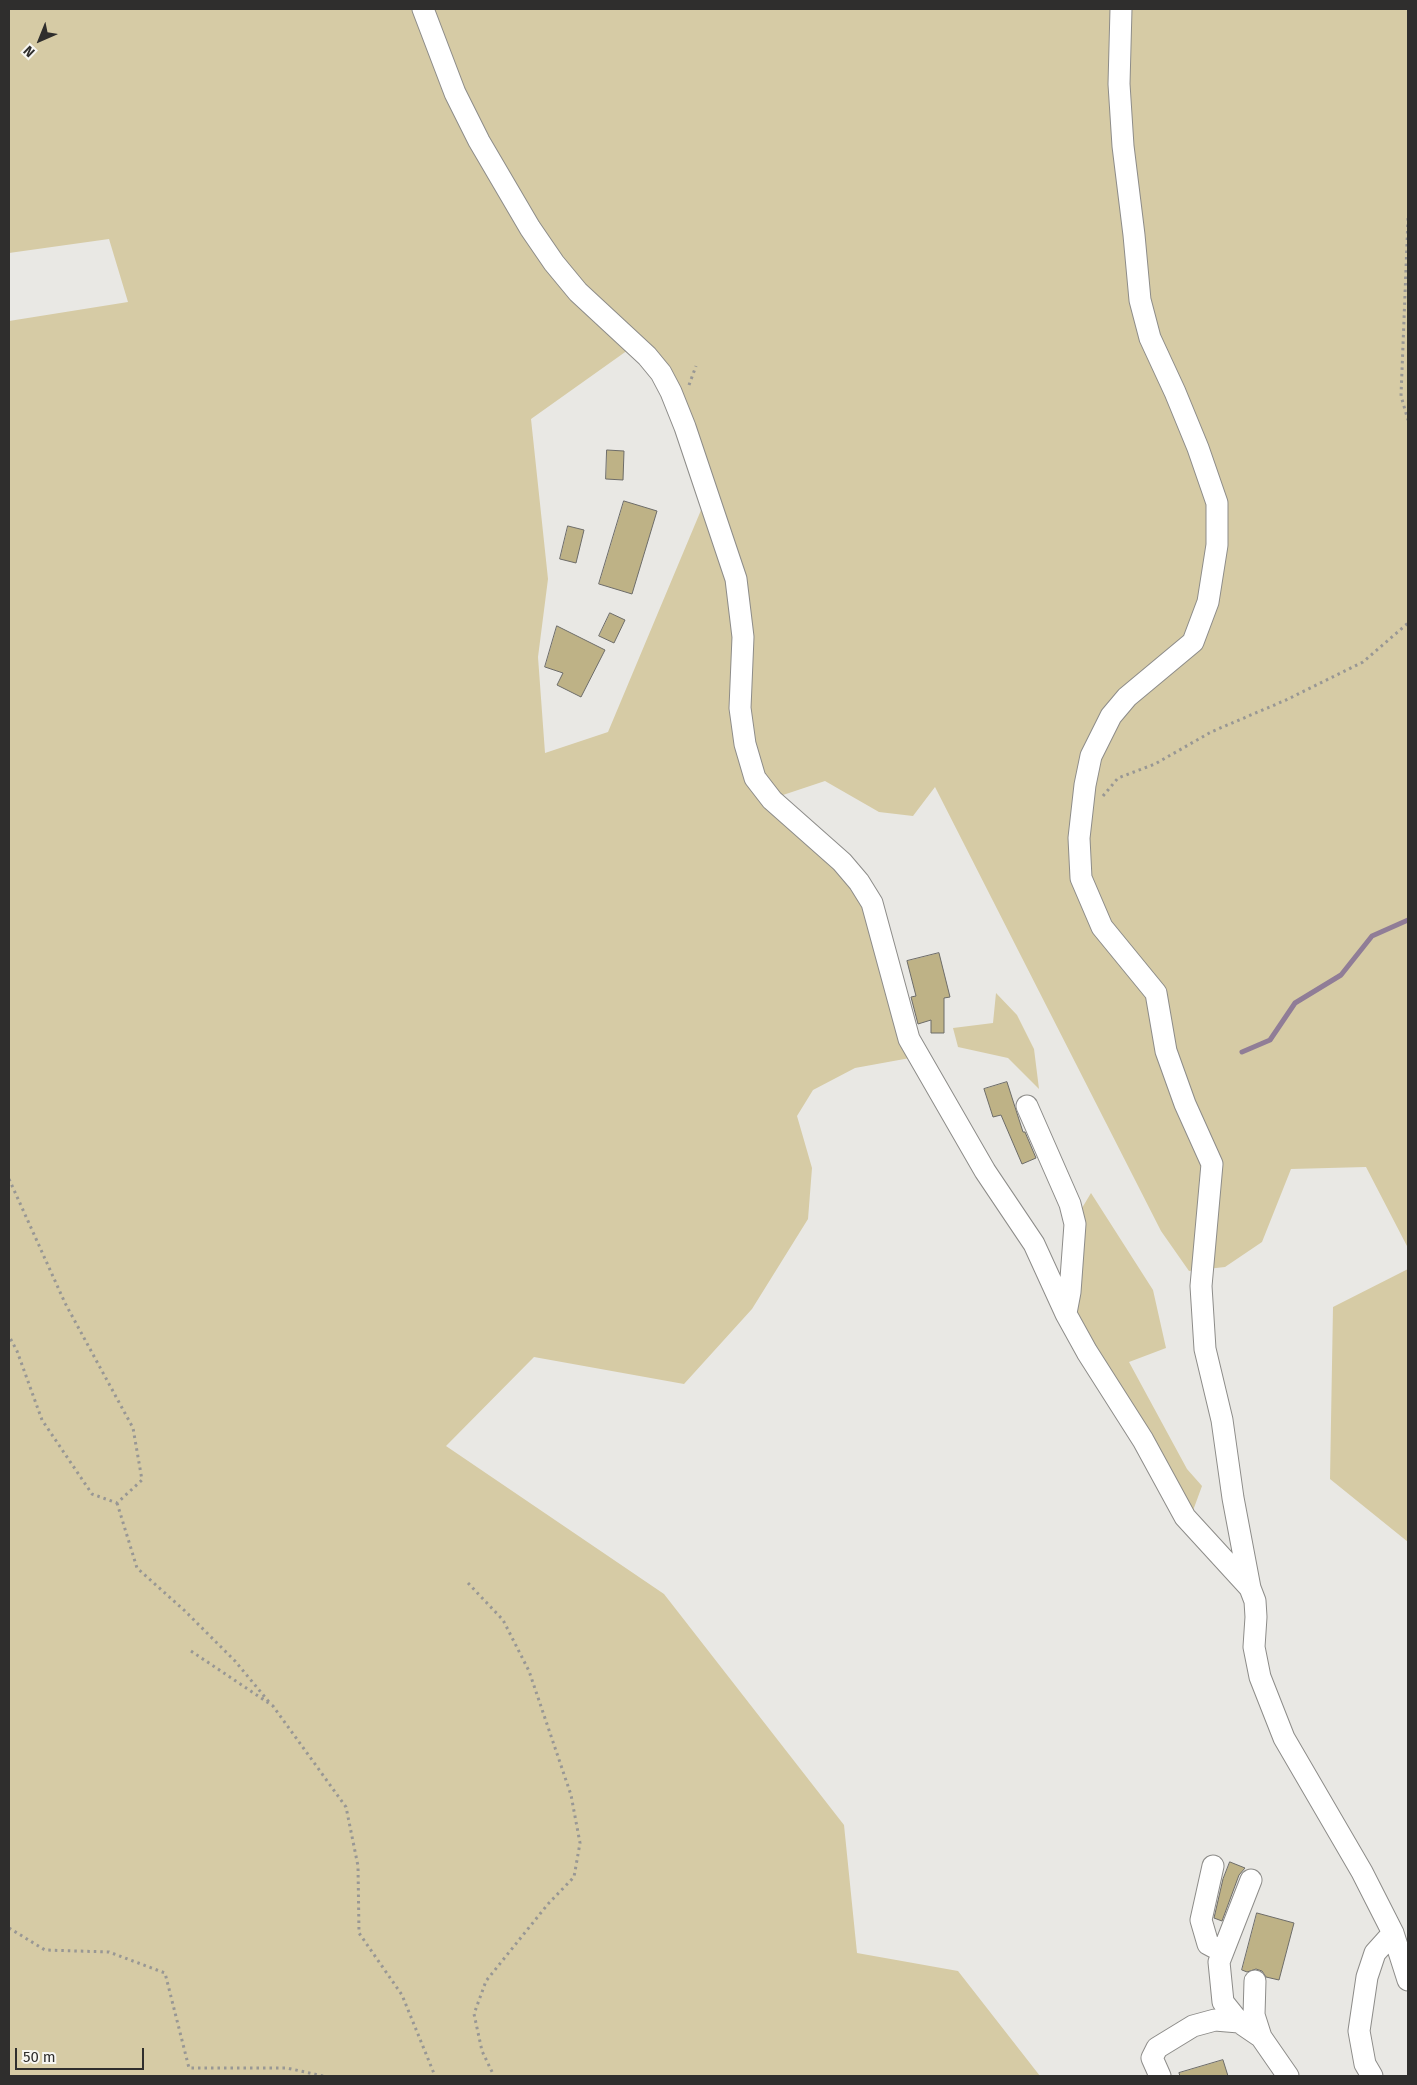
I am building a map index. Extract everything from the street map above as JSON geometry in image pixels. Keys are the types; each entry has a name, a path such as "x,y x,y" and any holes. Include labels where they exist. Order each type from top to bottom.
{"street":[{"path":"423,9 456,93 479,141 530,228 554,263 578,292 647,356 661,373 671,392 685,427 736,579 743,637 740,708 745,744 755,778 772,800 842,862 860,882 872,903 909,1039 985,1171 1034,1244 1066,1314 1087,1352 1144,1440 1185,1517 1250,1588"},
{"path":"1121,9 1118,84 1140,300 1150,338 1198,448 1217,504 1217,545 1208,602 1193,642 1127,697 1111,716 1090,756 1079,838 1081,878 1102,928 1156,993 1166,1051 1185,1104 1212,1164 1200,1286 1205,1349 1222,1420 1233,1498 1254,1601 1256,1617 1254,1646 1260,1677 1284,1738 1362,1872 1393,1933 1408,1980"},
{"path":"1027,1106 1070,1204 1075,1224 1070,1292 1066,1314"},
{"path":"1213,1866 1202,1920 1208,1944 1223,1952"},
{"path":"1251,1880 1220,1962 1223,2002 1239,2022 1261,2037"},
{"path":"1372,2076 1364,2064 1359,2031 1360,2022 1367,1977 1375,1953 1393,1933"},
{"path":"1255,1981 1254,2015 1261,2037 1288,2076"},
{"path":"1160,2076 1152,2058 1157,2048 1193,2026 1216,2020 1239,2022"}],"path":[{"path":"1408,218 1401,396 1408,420"},
{"path":"1100,800 1118,778 1155,764 1211,732 1286,700 1363,662 1408,623"},
{"path":"9,1179 65,1303 133,1428 142,1480 117,1503"},
{"path":"9,1336 17,1351 42,1420 92,1494 117,1503"},
{"path":"117,1503 137,1568 235,1661 272,1706 346,1807 358,1866 359,1933 402,1995 435,2076"},
{"path":"468,1583 503,1620 529,1671 571,1795 580,1842 574,1877 548,1904 486,1981 474,2014 482,2051 494,2076"},
{"path":"191,1651 272,1706"},
{"path":"10,1930 45,1950 109,1952 165,1973 190,2068 287,2068 323,2076"}],"shaded area":[{"path":"9,9 418,9 469,136 628,350 531,419 548,579 538,657 545,753 608,732 704,503 733,591 745,764 805,840 860,894 910,1058 855,1068 813,1090 797,1116 812,1168 808,1219 752,1309 684,1384 534,1357 446,1446 664,1594 844,1825 857,1953 958,1971 1040,2076 9,2076 9,321 128,302 109,239 9,253"},
{"path":"428,9 1408,9 1408,1248 1366,1167 1291,1169 1262,1242 1225,1267 1189,1271 1161,1231 935,787 913,816 879,812 825,781 777,797 755,765 747,664 680,403 584,292 500,170"},
{"path":"996,993 1017,1015 1034,1049 1039,1089 1008,1058 958,1047 953,1028 993,1023"},
{"path":"1091,1193 1153,1290 1166,1348 1129,1362 1187,1469 1202,1486 1191,1516 1075,1312 1082,1208"},
{"path":"1408,1269 1408,1542 1330,1479 1333,1307"}],"building":[{"path":"607,450 624,451 623,480 606,479"},
{"path":"624,501 657,511 632,594 599,584"},
{"path":"568,526 584,530 576,563 560,559"},
{"path":"610,613 625,620 614,643 599,636"},
{"path":"557,626 605,650 581,697 557,685 563,673 545,667"},
{"path":"939,953 950,997 944,998 944,1033 931,1033 931,1020 918,1024 911,997 916,996 907,961"},
{"path":"1007,1082 1023,1132 1025,1132 1036,1158 1022,1164 1001,1115 993,1117 984,1089"},
{"path":"1230,1862 1245,1868 1239,1875 1222,1921 1214,1918 1223,1879"},
{"path":"1257,1913 1294,1923 1279,1980 1266,1977 1262,1971 1256,1969 1247,1972 1242,1970"},
{"path":"1223,2060 1228,2076 1180,2076 1179,2073"}],"waterway":[{"path":"1242,1052 1270,1040 1295,1003 1341,975 1372,936 1408,920"}]}
